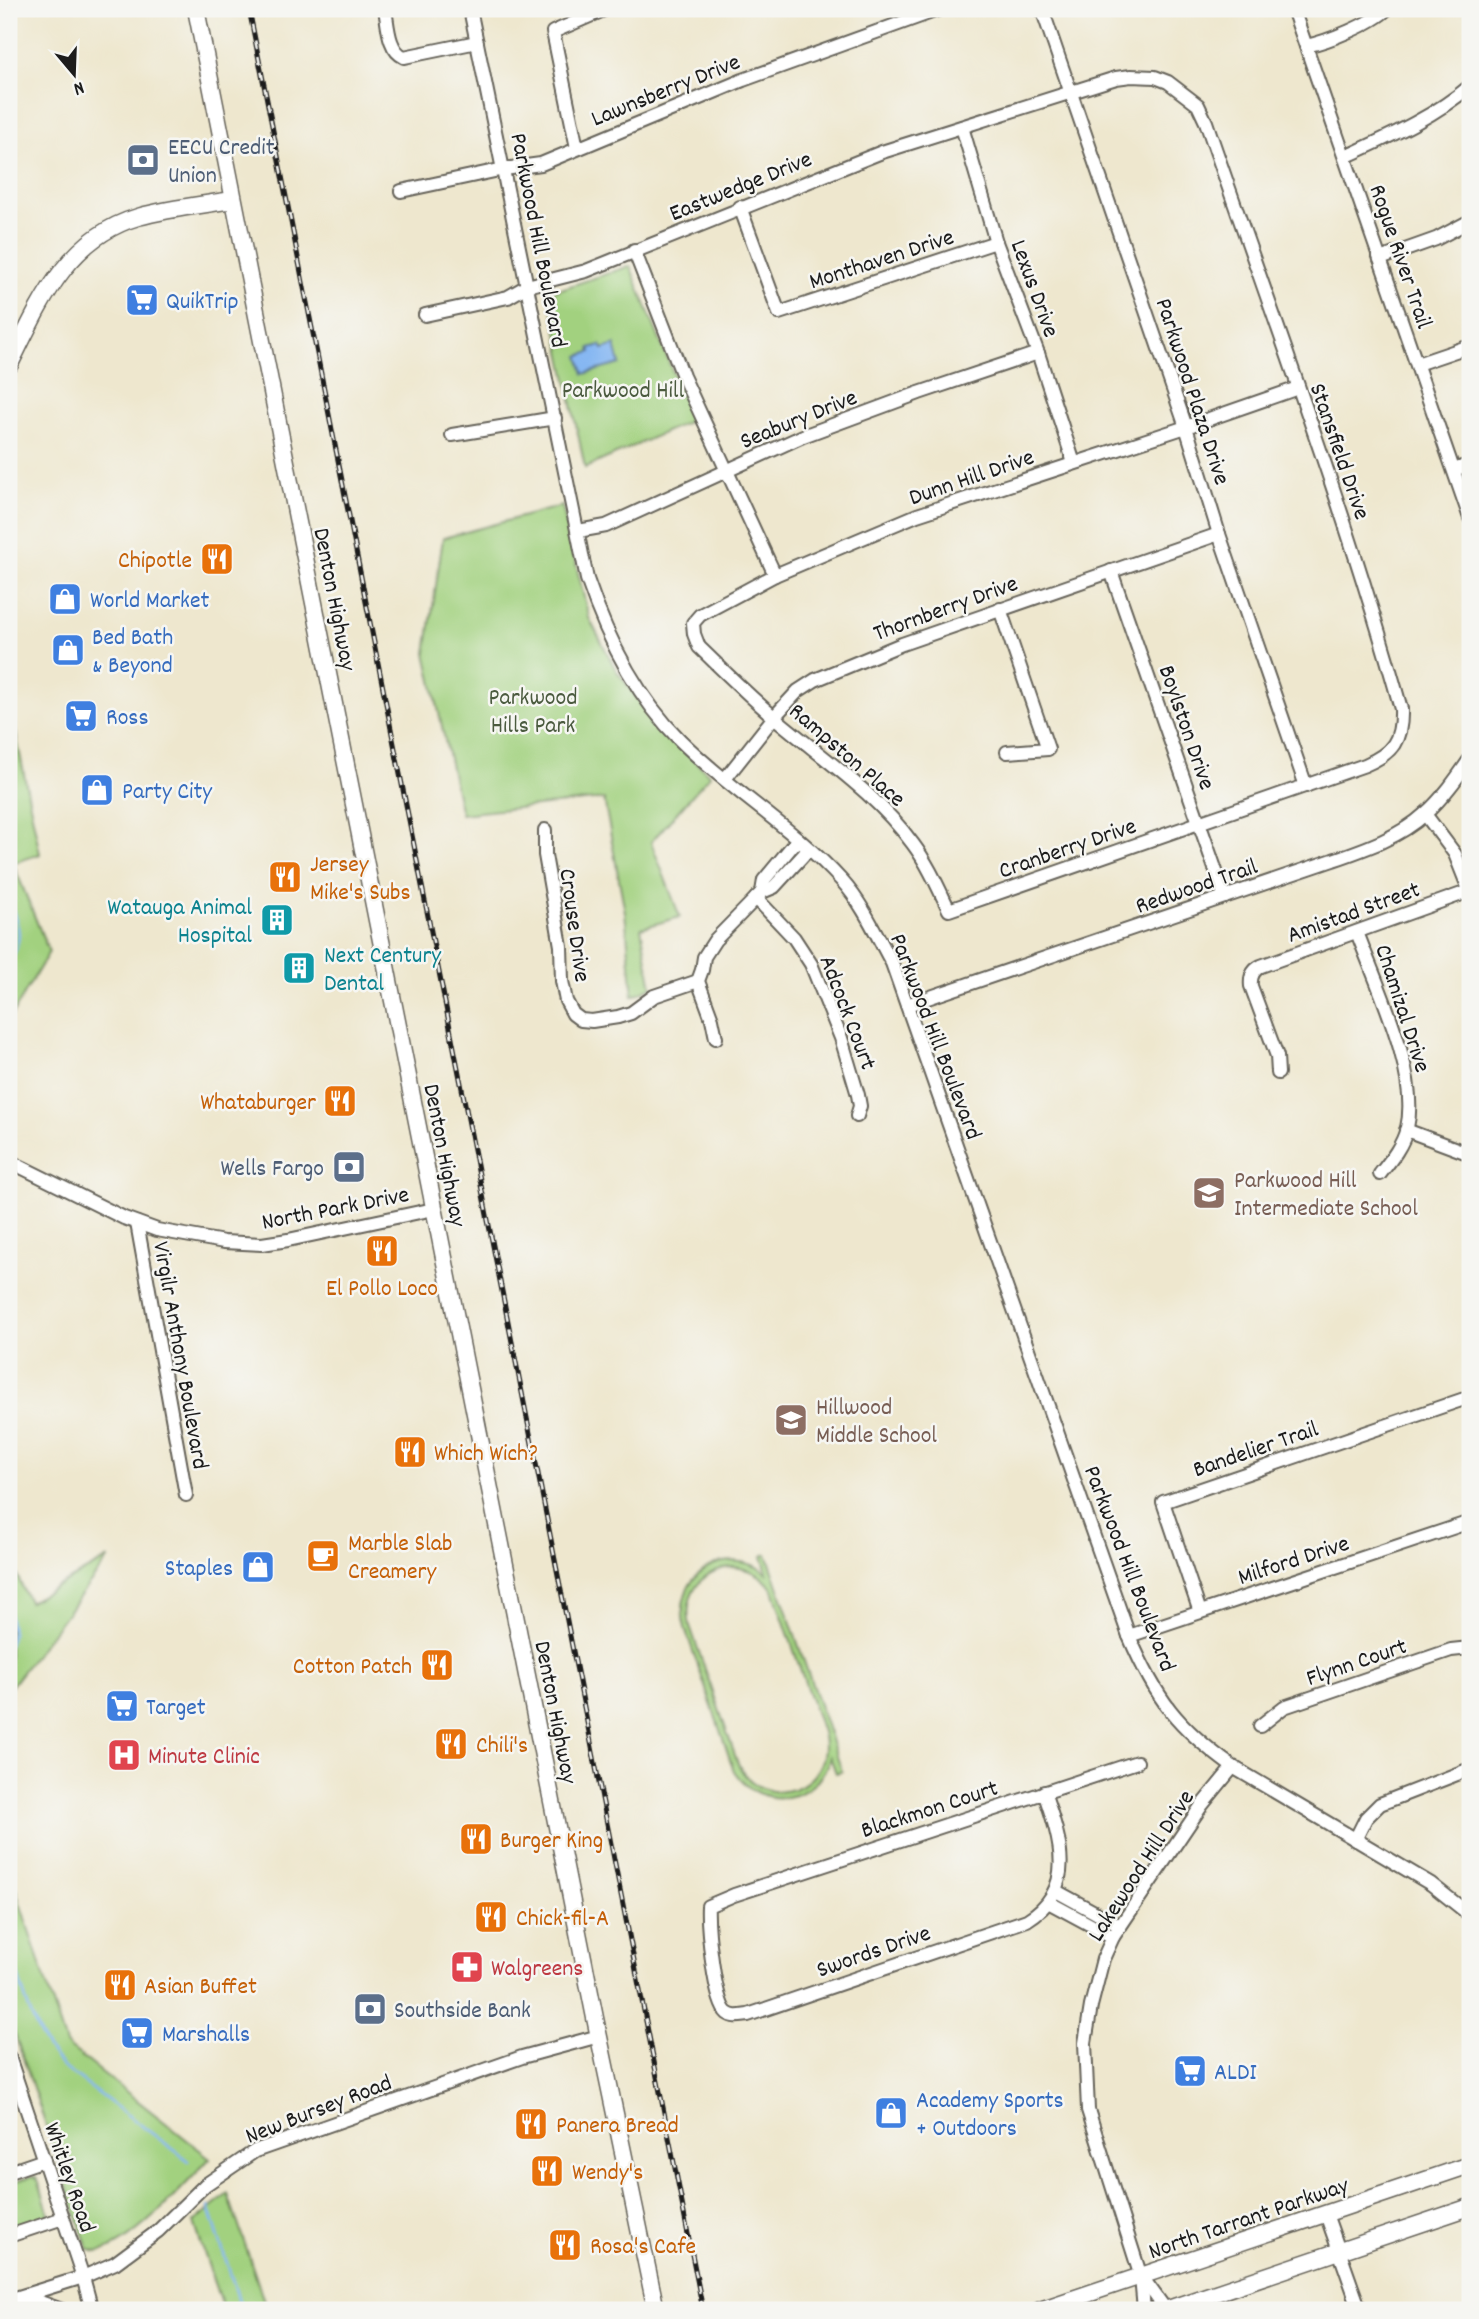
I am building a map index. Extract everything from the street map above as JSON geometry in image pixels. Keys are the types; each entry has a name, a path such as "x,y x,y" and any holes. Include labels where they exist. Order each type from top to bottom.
{"main road":[{"name":"Denton Highway","path":"196,9 599,2036 656,2310"},
{"path":"9,366 55,278 74,257 108,229 151,214 233,200"},
{"name":"North Tarrant Parkway","path":"1040,2310 1470,2165"},
{"path":"1166,2310 1470,2207"},
{"path":"1201,2310 1228,2289"}],"street":[{"path":"385,9 393,46 398,54 404,57 477,41"},
{"name":"Parkwood Hill Boulevard","path":"470,9 587,579 597,609 628,671 657,713 681,741 798,839 844,882 867,916 892,963 1129,1636 1157,1695 1175,1719 1204,1746 1233,1767 1431,1884 1470,1915"},
{"path":"577,148 553,32 606,9"},
{"name":"Lawnsberry Drive","path":"401,191 541,164 743,80 940,9"},
{"name":"Parkwood Plaza Drive","path":"1042,9 1306,786"},
{"name":"Rogue River Trail","path":"1293,9 1470,518"},
{"path":"1306,46 1333,38 1387,9"},
{"name":"Stansfield Drive","path":"1070,93 1116,78 1155,77 1168,82 1198,105 1335,494 1401,709 1399,737 1381,758 1199,823"},
{"path":"1345,157 1438,110 1470,86"},
{"name":"Eastwedge Drive","path":"425,315 508,297 527,286 586,271 882,152 1070,93"},
{"name":"Lexus Drive","path":"962,127 996,242 1038,353 1074,463"},
{"name":"Monthaven Drive","path":"740,207 779,313 996,242"},
{"path":"1380,259 1436,239 1470,221"},
{"path":"634,250 683,376 775,575"},
{"path":"1417,364 1470,346"},
{"name":"Seabury Drive","path":"578,531 606,526 803,436 1038,353"},
{"name":"Dunn Hill Drive","path":"699,647 693,624 700,615 775,575 917,515 1186,428 1298,388"},
{"path":"452,435 555,418"},
{"path":"1454,470 1470,464"},
{"name":"Thornberry Drive","path":"725,779 774,717 799,691 815,680 902,644 1219,534"},
{"name":"Boylston Drive","path":"1111,571 1224,897"},
{"path":"1000,609 1048,749 1007,752"},
{"name":"Rampston Place","path":"699,647 774,717 862,787 913,844 932,874 949,910"},
{"name":"Redwood Trail","path":"907,1005 1360,851 1402,831 1425,814 1470,759"},
{"path":"1425,814 1455,854 1470,892"},
{"name":"Cranberry Drive","path":"949,910 1199,823"},
{"name":"Crouse Drive","path":"545,830 545,855 561,946 562,981 566,1001 573,1014 581,1020 592,1021 618,1017 631,1013 654,996 698,981"},
{"path":"759,895 764,880 798,839"},
{"path":"716,1038 698,981 704,957 715,940 759,895 774,887 809,849"},
{"name":"Amistad Street","path":"1278,1073 1277,1056 1251,986 1252,974 1261,966 1470,892"},
{"name":"Adcock Court","path":"759,895 811,964 841,1038 858,1095 860,1106 857,1116"},
{"name":"Chamizal Drive","path":"1357,932 1404,1065 1410,1111 1406,1130 1395,1155 1380,1174"},
{"path":"1406,1130 1470,1154"},
{"name":"North Park Drive","path":"9,1161 137,1223 157,1230 224,1242 262,1244 288,1240 434,1209"},
{"name":"Virgilr Anthony Boulevard","path":"137,1223 186,1495"},
{"name":"Bandelier Trail","path":"1200,1612 1163,1502 1470,1396"},
{"name":"Milford Drive","path":"1129,1636 1470,1522"},
{"name":"Flynn Court","path":"1260,1726 1284,1707 1451,1650 1470,1648"},
{"name":"Blackmon Court","path":"734,1895 1137,1762"},
{"name":"Lakewood Hill Drive","path":"1141,2277 1088,2110 1085,2043 1103,1959 1116,1932 1202,1805 1233,1767"},
{"path":"1355,1840 1366,1818 1380,1804 1470,1769"},
{"path":"1044,1792 1057,1831 1061,1864 1053,1897 1116,1932"},
{"name":"Swords Drive","path":"734,1895 708,1906 707,1920 718,1999 725,2012 736,2017 1027,1920 1041,1912 1053,1897"},
{"name":"New Bursey Road","path":"11,2299 83,2277 115,2263 146,2242 205,2185 255,2151 522,2057 599,2036"},
{"name":"Whitley Road","path":"9,2057 92,2310"},
{"path":"9,2172 44,2161"},
{"path":"1326,2214 1360,2310"},
{"path":"9,2236 63,2218"},
{"path":"1141,2277 1166,2310"},
{"path":"1141,2277 1144,2310"},
{"path":"11,2299 37,2301 62,2310"}],"green space":[{"name":"Parkwood Hill","path":"630,266 692,420 585,468 549,293"},
{"name":"Parkwood Hills Park","path":"562,506 589,618 616,670 660,728 710,775 651,842 680,917 641,928 652,987 633,996 625,912 604,799 461,814 426,653 443,538"},
{"path":"9,699 40,854 13,863 49,952 9,1020"},
{"path":"9,1528 16,1573 29,1602 109,1558 9,1689"},
{"path":"767,1554 842,1771 836,1773 830,1757 823,1773 813,1785 801,1793 787,1797 758,1793 745,1784 734,1771 685,1628 683,1609 686,1593 693,1580 705,1569 718,1563 734,1561 751,1564 767,1573 762,1556","holes":["732,1567 760,1576 773,1590 822,1732 824,1752 818,1769 808,1781 794,1789 778,1791 762,1788 748,1778 737,1761 690,1626 689,1604 697,1586 711,1573"]},
{"path":"9,1869 66,2044 210,2158 142,2227 111,2248 98,2252 88,2249 9,2017"},
{"path":"32,2176 39,2182 50,2217 9,2231 9,2184"},
{"path":"228,2194 267,2310 223,2310 194,2222"}],"water":[{"path":"601,345 603,349 615,345 620,364 584,374 579,356 591,352 590,348"}],"waterway":[{"path":"9,902 19,933 17,947 9,964"},
{"path":"9,1614 12,1633 9,1644"},
{"path":"9,1947 30,2011 52,2055 63,2067 189,2161"},
{"path":"209,2207 242,2310"}],"railway":[{"path":"249,9 703,2310"}],"place":[{"name":"EECU Credit Union","path":"143,160"},
{"name":"QuikTrip","path":"142,300"},
{"name":"Chipotle","path":"217,559"},
{"name":"World Market","path":"65,599"},
{"name":"Bed Bath & Beyond","path":"68,650"},
{"name":"Ross","path":"81,716"},
{"name":"Party City","path":"97,790"},
{"name":"Jersey Mike's Subs","path":"285,877"},
{"name":"Watauga Animal Hospital","path":"277,920"},
{"name":"Next Century Dental","path":"299,968"},
{"name":"Whataburger","path":"340,1101"},
{"name":"Wells Fargo","path":"349,1167"},
{"name":"Parkwood Hill Intermediate School","path":"1209,1193"},
{"name":"El Pollo Loco","path":"382,1251"},
{"name":"Hillwood Middle School","path":"791,1420"},
{"name":"Which Wich?","path":"410,1452"},
{"name":"Marble Slab Creamery","path":"323,1556"},
{"name":"Staples","path":"258,1567"},
{"name":"Cotton Patch","path":"437,1665"},
{"name":"Target","path":"122,1706"},
{"name":"Chili's","path":"451,1744"},
{"name":"Minute Clinic","path":"124,1755"},
{"name":"Burger King","path":"476,1839"},
{"name":"Chick-fil-A","path":"491,1917"},
{"name":"Walgreens","path":"467,1967"},
{"name":"Asian Buffet","path":"120,1985"},
{"name":"Southside Bank","path":"370,2009"},
{"name":"Marshalls","path":"137,2033"},
{"name":"ALDI","path":"1190,2071"},
{"name":"Academy Sports + Outdoors","path":"891,2113"},
{"name":"Panera Bread","path":"531,2124"},
{"name":"Wendy's","path":"547,2171"},
{"name":"Rosa's Cafe","path":"565,2245"}]}
